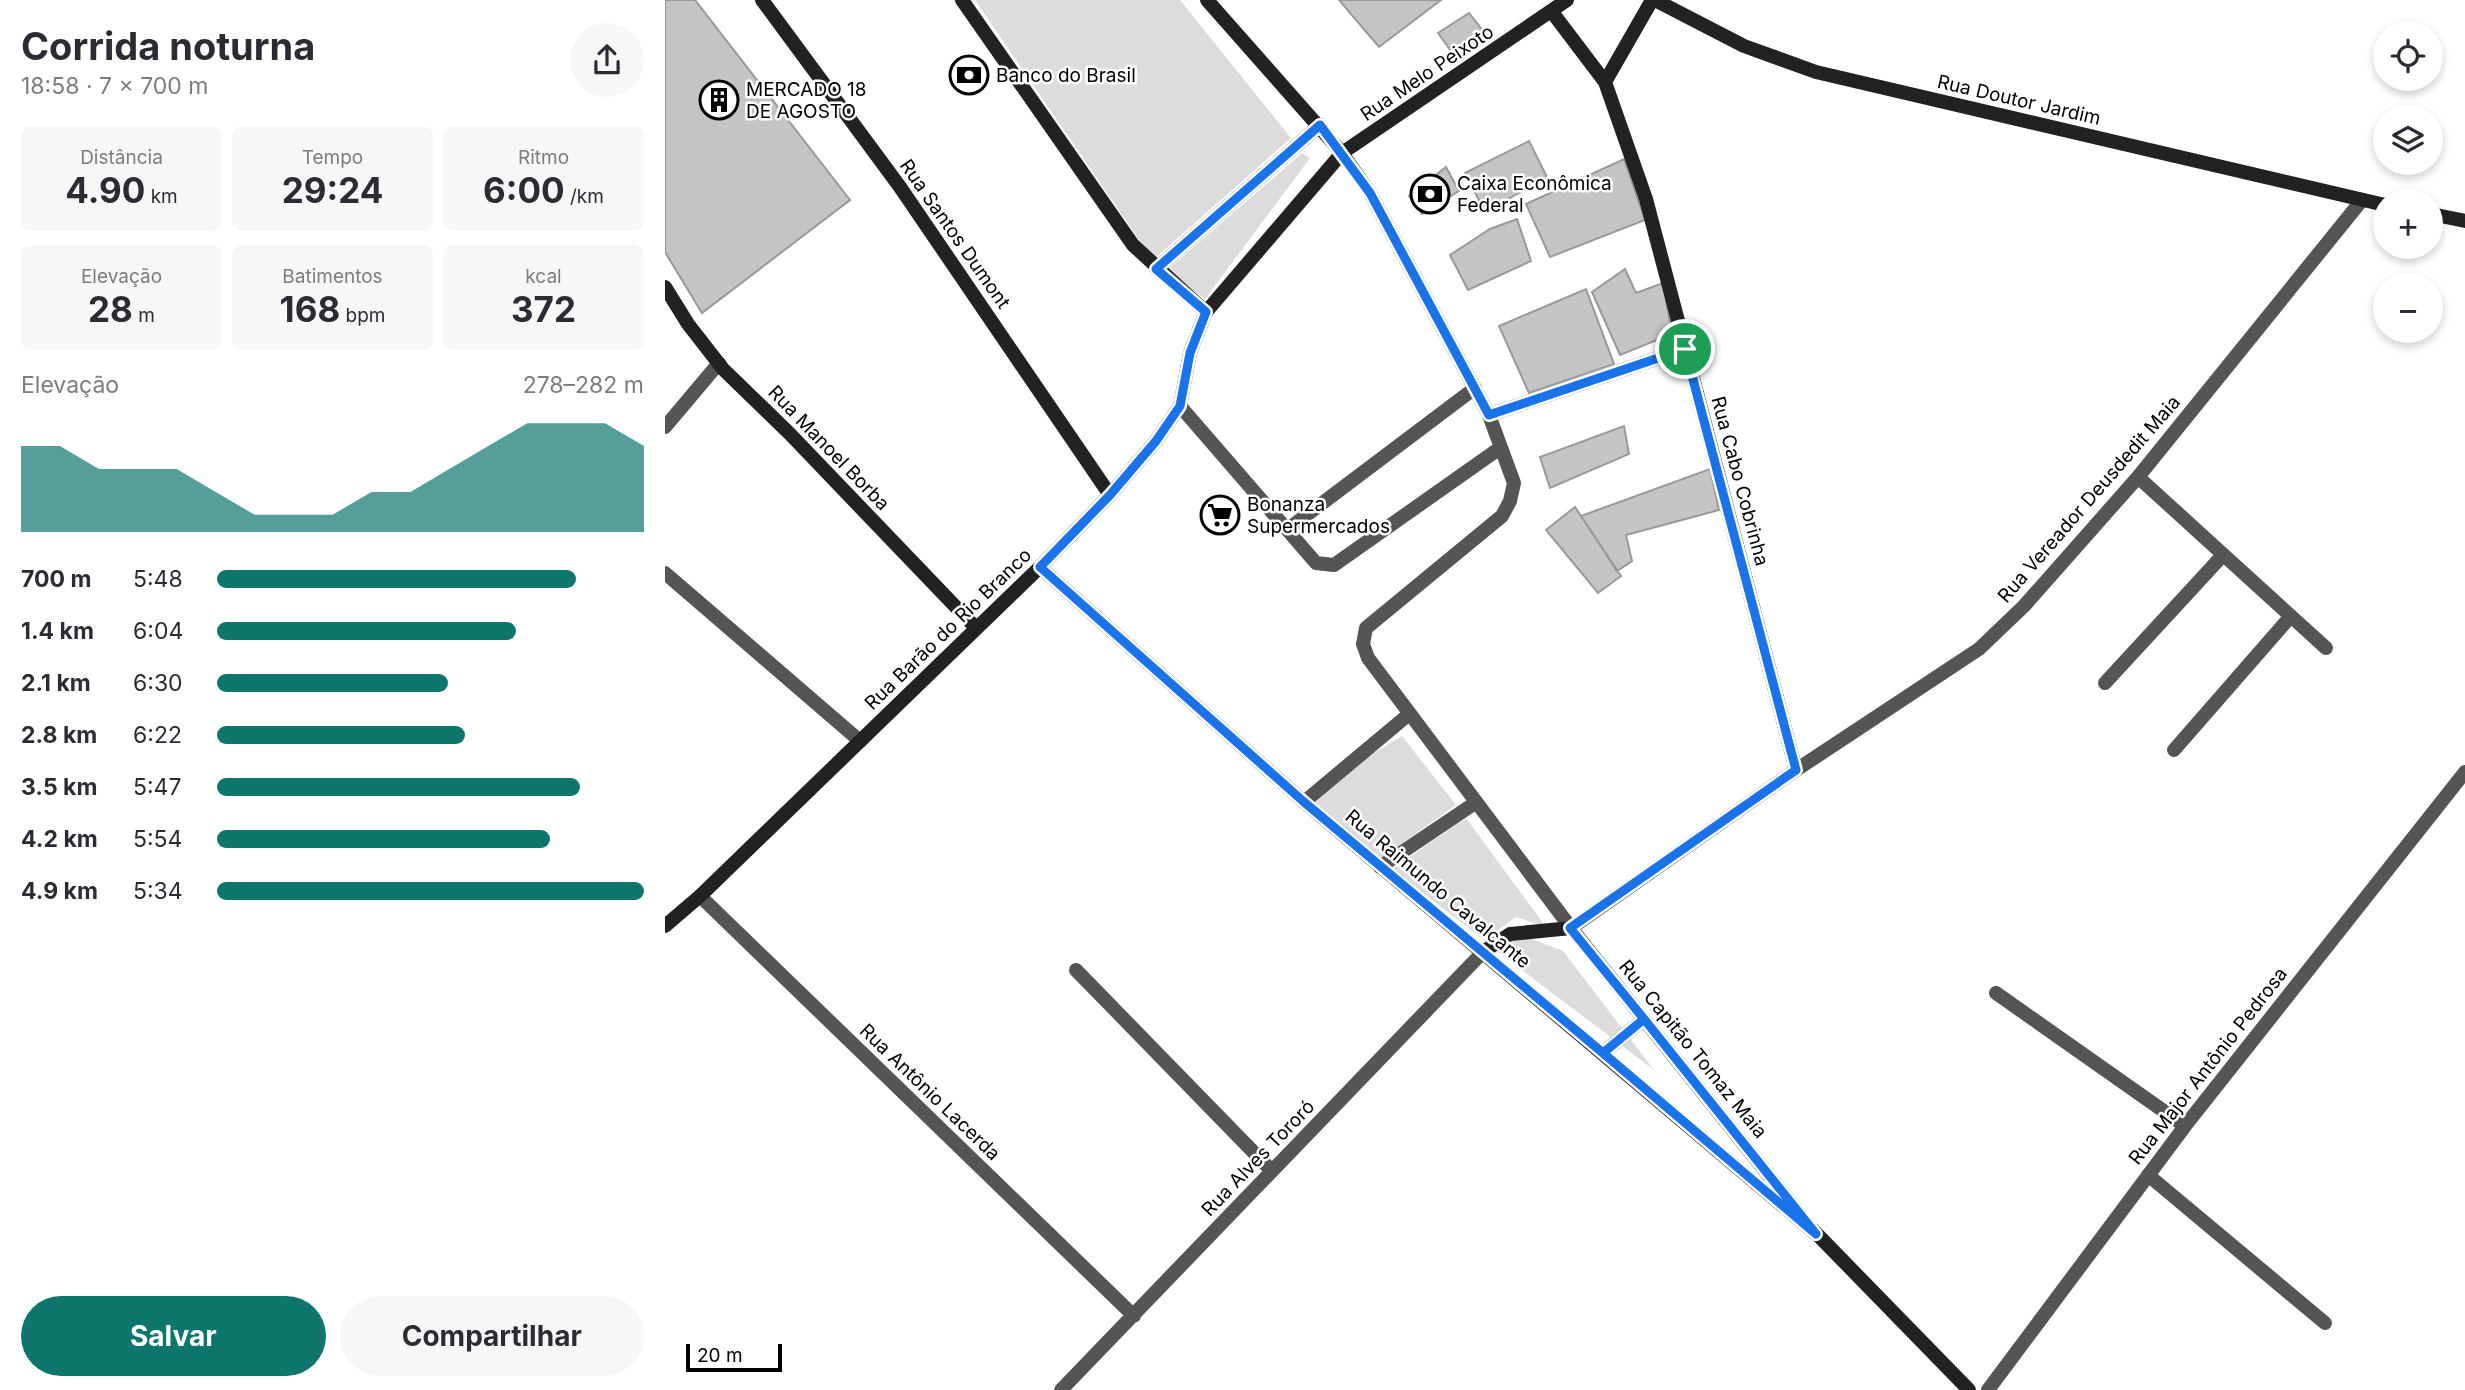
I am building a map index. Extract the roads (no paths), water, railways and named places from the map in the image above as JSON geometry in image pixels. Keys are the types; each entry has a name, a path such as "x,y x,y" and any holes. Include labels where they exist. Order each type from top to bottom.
{"street":[{"name":"Rua Santos Dumont","path":"762,0 900,187 1110,495"},
{"path":"962,0 1133,245 1203,317"},
{"path":"1180,406 1316,563 1334,565 1500,448 1489,415 1370,193 1320,125 1207,0"},
{"name":"Rua Melo Peixoto","path":"1203,317 1342,153 1567,0"},
{"path":"1605,82 1653,0"},
{"name":"Rua Doutor Jardim","path":"1653,0 1744,46 1816,72 2373,202"},
{"name":"Rua Cabo Cobrinha","path":"1552,12 1605,82 1646,199 1796,770"},
{"path":"1156,269 1320,125"},
{"name":"Rua Vereador Deusdedit Maia","path":"1796,770 1979,649 2024,606 2138,477 2363,200"},
{"path":"2443,216 2465,221"},
{"name":"Rua Manoel Borba","path":"665,287 688,324 719,363 976,628"},
{"name":"Rua Barão do Rio Branco","path":"665,926 700,896 1040,567 1110,495 1156,441 1180,406 1190,353 1203,317"},
{"path":"1489,415 1685,349"},
{"path":"665,427 719,363"},
{"path":"1288,529 1475,388"},
{"name":"Rua Capitão Tomaz Maia","path":"1500,448 1514,483 1510,501 1502,516 1367,628 1363,644 1368,658 1408,715 1570,928 1816,1234 1969,1390"},
{"path":"2138,477 2326,648"},
{"path":"2105,683 2223,555"},
{"name":"Rua Raimundo Cavalcante","path":"1040,567 1304,802 1816,1234"},
{"path":"665,573 860,741"},
{"path":"2174,750 2291,616"},
{"path":"1304,802 1408,715"},
{"path":"1483,952 1510,934 1570,928 1796,770"},
{"name":"Rua Major Antônio Pedrosa","path":"1988,1390 2185,1126 2465,772"},
{"path":"1380,867 1475,803"},
{"name":"Rua Antônio Lacerda","path":"700,896 1134,1316"},
{"name":"Rua Alves Tororó","path":"1061,1390 1483,952"},
{"path":"1076,970 1272,1171"},
{"path":"1996,993 2185,1126"},
{"path":"1603,1053 1644,1019"},
{"path":"2148,1175 2325,1323"}],"place":[{"name":"Banco do Brasil","path":"969,75"},
{"name":"MERCADO 18 DE AGOSTO","path":"719,100"},
{"name":"Caixa Econômica Federal","path":"1430,194"},
{"name":"Bonanza Supermercados","path":"1220,515"}]}
